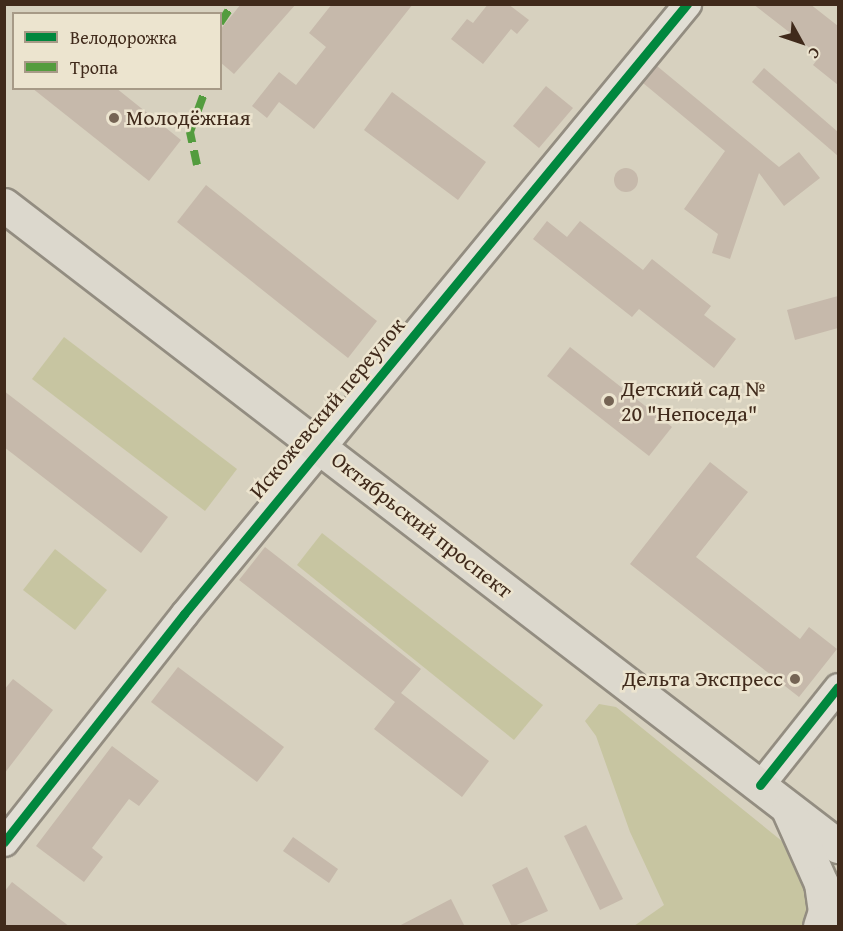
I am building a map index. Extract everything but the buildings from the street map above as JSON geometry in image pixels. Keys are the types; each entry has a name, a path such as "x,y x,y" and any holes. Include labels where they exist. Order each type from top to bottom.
{"main road":[{"name":"Октябрьский проспект","path":"4,205 321,446 838,846"},
{"path":"786,805 821,883 825,910 820,927"}],"street":[{"name":"Искожевский переулок","path":"4,843 321,446 687,4"},
{"path":"760,785 838,687"}],"shaded area":[{"path":"64,337 237,469 205,511 32,379"},
{"path":"322,533 543,705 514,740 297,565"},
{"path":"55,549 107,590 75,630 23,590"},
{"path":"599,704 616,707 788,846 804,865 812,906 805,926 634,926 664,905 630,832 596,736 585,721"}],"marked path":[{"path":"222,20 233,4"},
{"path":"197,165 190,132 205,90"}],"cycle path":[{"path":"4,842 184,614 687,4"},
{"path":"760,785 838,687"}],"place":[{"name":"Молодёжная","path":"114,118"},
{"name":"Детский сад № 20 \"Непоседа\"","path":"609,401"},
{"name":"Дельта Экспресс","path":"795,679"}]}
